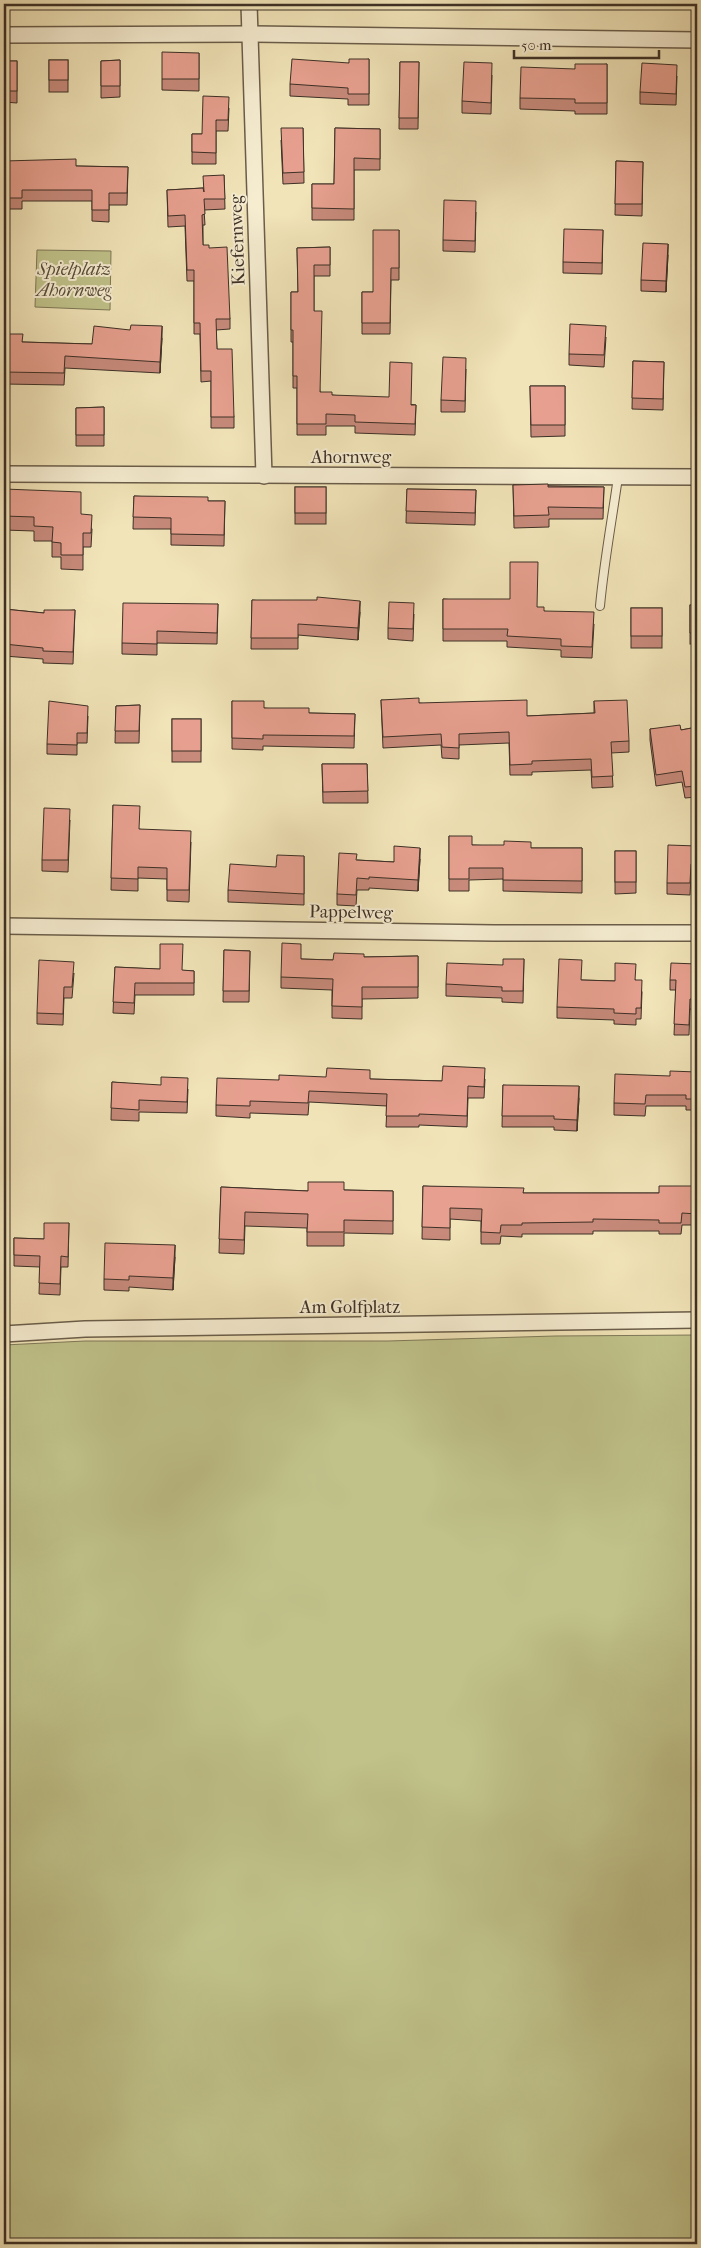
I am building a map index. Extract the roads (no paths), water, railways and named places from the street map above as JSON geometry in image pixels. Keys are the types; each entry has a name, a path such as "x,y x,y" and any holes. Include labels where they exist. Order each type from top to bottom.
{"street":[{"name":"Kiefernweg","path":"248,4 264,476"},
{"path":"4,35 250,34 697,40"},
{"name":"Ahornweg","path":"4,474 697,477"},
{"name":"Pappelweg","path":"4,926 697,934"},
{"name":"Am Golfplatz","path":"4,1334 85,1329 697,1320"}],"lane":[{"path":"600,606 605,555 611,530 618,477"}],"park label":[{"name":"Spielplatz Ahornweg","path":"74,279"}]}
